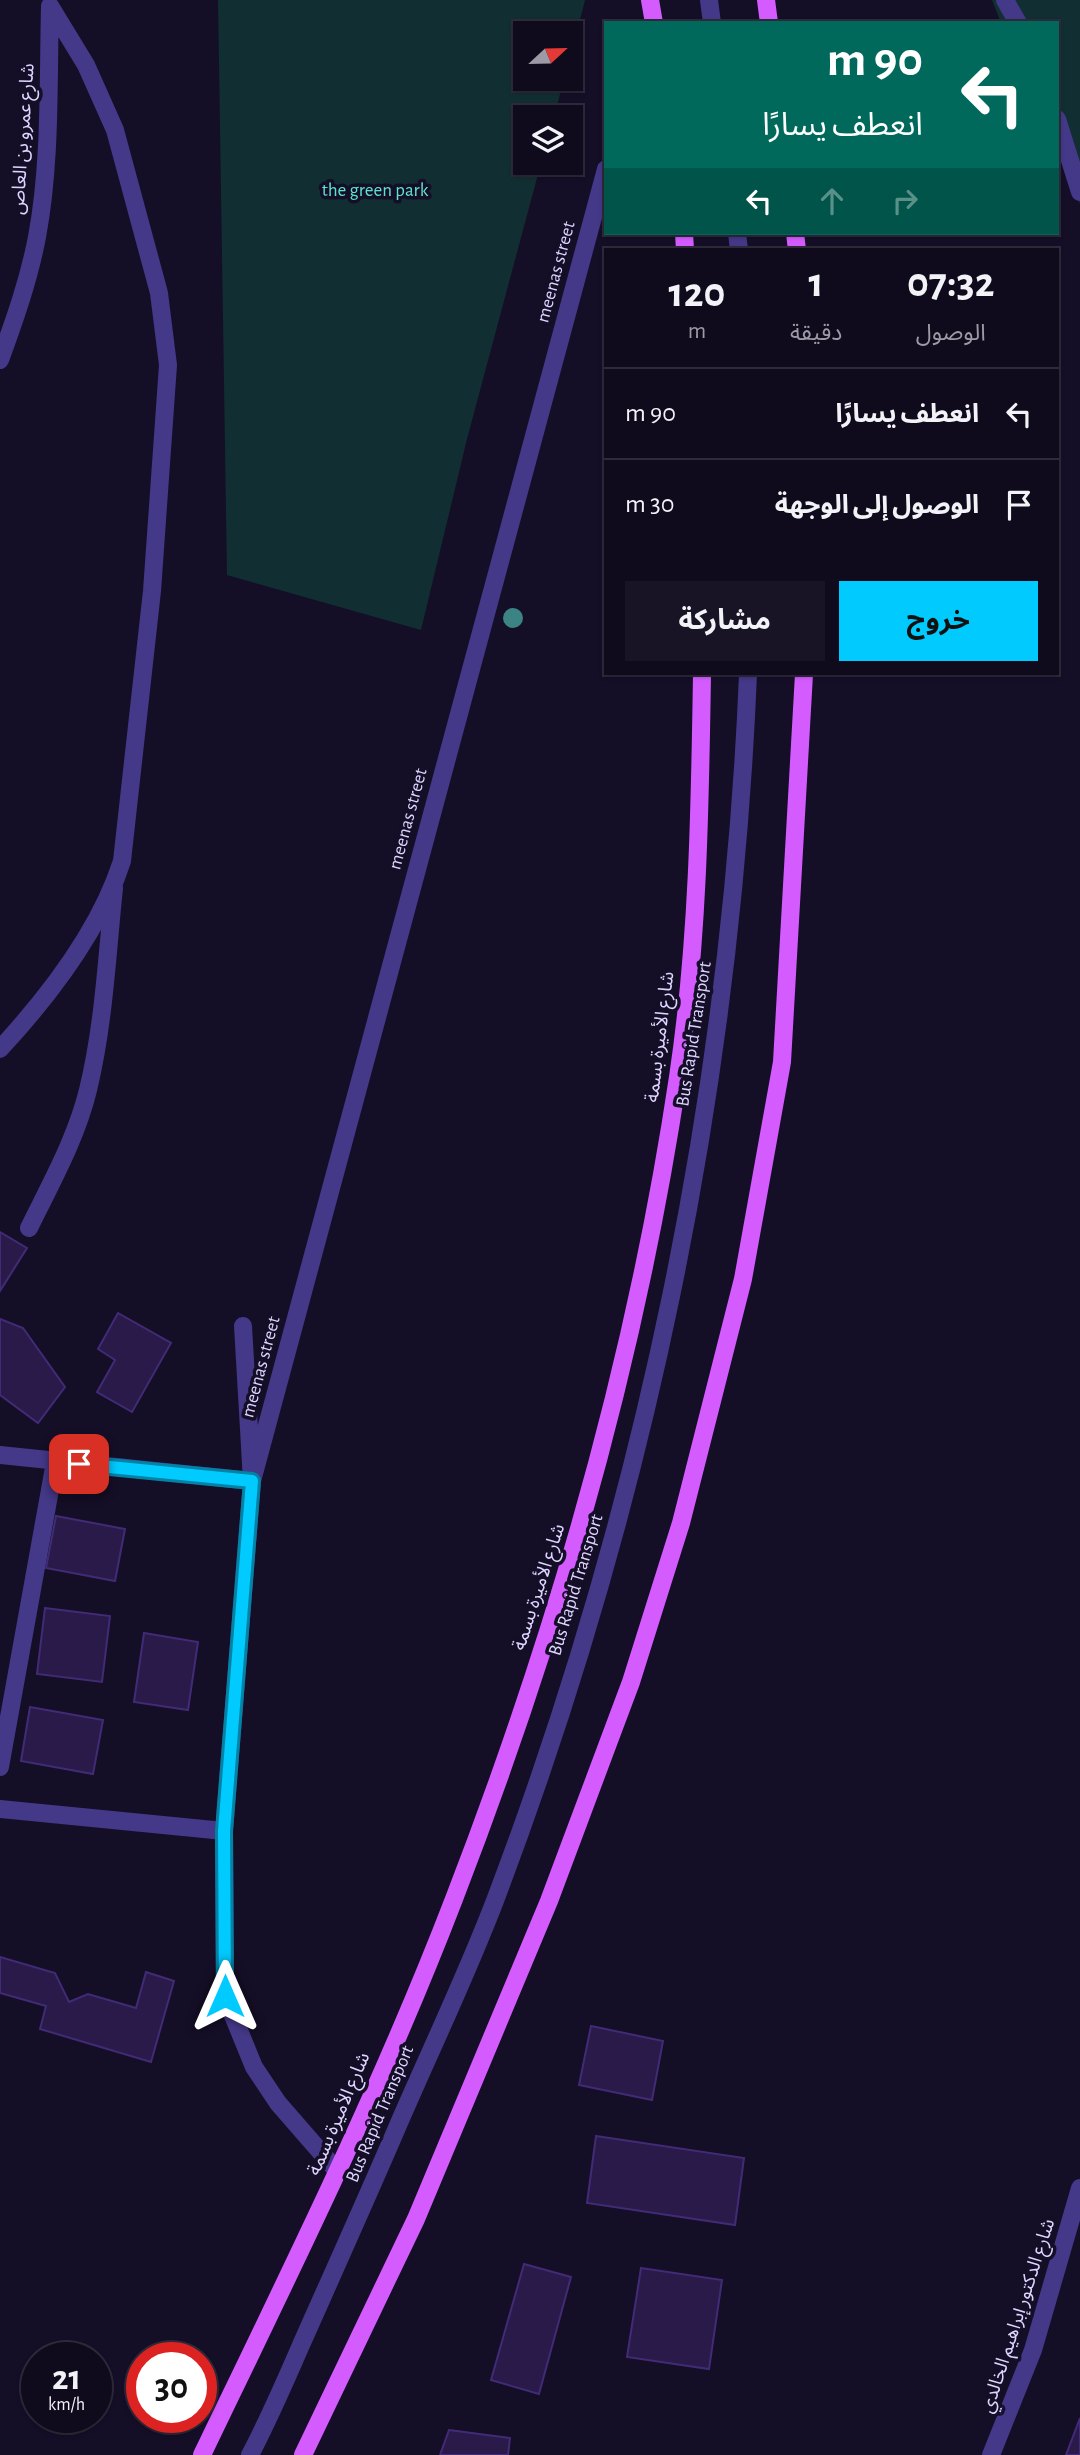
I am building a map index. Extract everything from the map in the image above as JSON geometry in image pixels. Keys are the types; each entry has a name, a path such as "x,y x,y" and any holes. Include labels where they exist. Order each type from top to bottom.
{"main road":[{"path":"767,1 769,21"},
{"path":"650,2 654,21"},
{"name":"شارع الأميرة بسمة","path":"202,2455 338,2172 459,1886 566,1581 635,1312 678,1074 695,897 702,675"},
{"path":"303,2455 416,2219 549,1901 631,1682 681,1523 743,1279 782,1062 804,675"}],"street":[{"path":"709,0 712,21"},
{"path":"1005,0 1017,21"},
{"path":"645,21 650,2"},
{"path":"29,1228 71,1142 88,1090 102,1001 114,888 126,842 135,761 152,591 168,365 157,282 115,130 86,65 50,3"},
{"name":"شارع عمرو بن العاص","path":"0,360 15,318 37,236 43,194 50,3"},
{"path":"1059,125 1080,192"},
{"name":"meenas street","path":"252,1481 604,176"},
{"name":"Bus Rapid Transport","path":"250,2455 349,2238 495,1899 610,1551 652,1386 679,1253 723,997 743,799 748,675"},
{"path":"0,1049 78,949 114,888"},
{"path":"243,1326 252,1481 224,1831 225,1996 254,2067 278,2103 338,2172"},
{"path":"0,1455 252,1481"},
{"path":"0,1767 55,1462"},
{"path":"0,1809 224,1831"},
{"name":"شارع الدكتور إبراهيم الخالدي","path":"992,2455 1033,2350 1080,2188"}],"green space":[{"name":"the green park","path":"218,0 585,0 580,21 513,21 513,91 561,91 557,105 513,105 513,175 538,175 467,439 421,630 227,575"},
{"path":"992,0 1080,0 1080,204 1059,156 1059,21 1000,21"}],"building":[{"path":"0,1232 27,1248 0,1291"},
{"path":"118,1313 171,1343 132,1412 97,1392 115,1360 98,1349"},
{"path":"0,1319 23,1328 65,1387 38,1423 0,1395"},
{"path":"56,1516 125,1529 115,1581 46,1568"},
{"path":"45,1608 110,1616 102,1682 37,1674"},
{"path":"144,1633 198,1642 188,1710 134,1702"},
{"path":"30,1707 103,1720 93,1774 21,1761"},
{"path":"0,1957 55,1973 69,2002 88,1994 136,2008 146,1972 174,1981 151,2062 40,2029 46,2006 0,1993"},
{"path":"591,2026 663,2041 652,2100 579,2085"},
{"path":"596,2136 744,2158 735,2225 587,2203"},
{"path":"524,2264 571,2277 539,2394 491,2380"},
{"path":"641,2268 722,2280 709,2369 627,2357"},
{"path":"1080,2418 1080,2455 1066,2455"},
{"path":"449,2430 510,2438 508,2455 440,2455"}],"route":[{"path":"79,1464 252,1481 224,1831 225,1996"}]}
